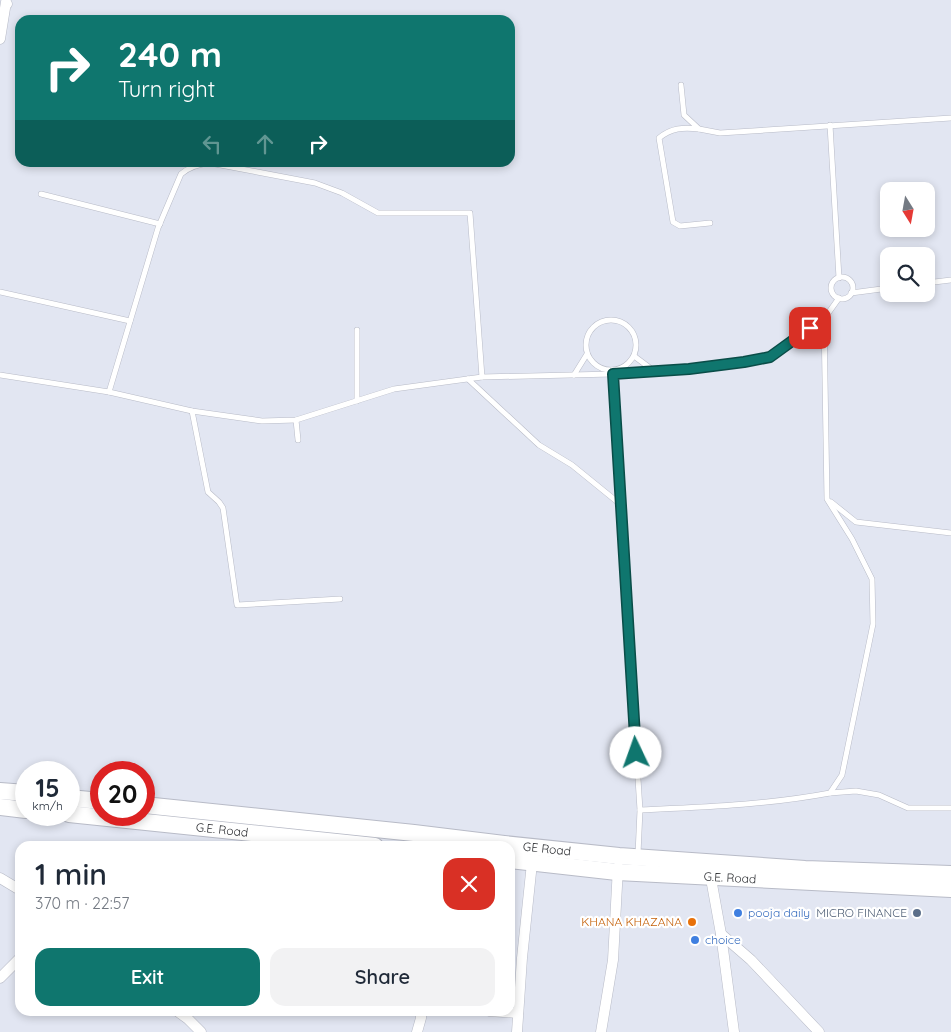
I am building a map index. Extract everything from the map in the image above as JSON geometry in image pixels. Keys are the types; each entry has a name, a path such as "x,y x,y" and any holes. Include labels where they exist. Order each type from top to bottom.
{"main road":[{"path":"0,791 15,793"},
{"name":"GE Road","path":"155,806 414,832 482,841"},
{"path":"0,807 15,809"},
{"name":"G.E. Road","path":"80,815 327,841"},
{"name":"GE Road","path":"515,846 618,864 638,857 709,870 805,869 951,874"},
{"name":"G.E. Road","path":"515,861 532,863 618,864 951,889"}],"street":[{"path":"0,39 5,2"},
{"path":"517,1032 522,958 532,863"},
{"path":"601,1032 613,960 618,864"},
{"path":"709,870 721,934 734,1032"},
{"path":"0,878 15,887"},
{"path":"721,934 751,960 819,1032"},
{"path":"0,978 15,963"},
{"path":"184,1016 201,1032"},
{"path":"417,1032 421,1016"}],"lane":[{"path":"681,85 684,115 699,129"},
{"path":"710,223 680,226 672,218 659,138 668,130 690,128 720,133 951,118"},
{"path":"830,125 839,278"},
{"path":"109,392 160,224 180,174 193,167"},
{"path":"222,167 315,183 342,193 378,213 470,213 482,377"},
{"path":"41,194 160,224"},
{"path":"851,293 851,283 846,278 839,278 833,281 831,288 833,294 839,298 846,297 851,293 880,289"},
{"path":"935,282 951,280"},
{"path":"0,292 130,321"},
{"path":"0,375 109,392 192,411 262,421 296,420 394,389 482,377 574,375 689,369 770,357 824,319 839,298"},
{"path":"824,319 827,499 852,539 872,579 873,624 842,774 830,793"},
{"path":"606,320 622,322 634,333 636,341 634,356 623,367 613,372 599,367 592,362 587,354 587,337 591,329 606,320"},
{"path":"357,330 357,401"},
{"path":"574,375 587,354"},
{"path":"634,356 655,371"},
{"path":"613,372 640,810 638,857"},
{"path":"468,379 539,445 572,465 620,504"},
{"path":"192,411 208,492 215,497 223,508 237,605 340,599"},
{"path":"296,420 298,440"},
{"path":"827,499 856,522 951,533"},
{"path":"640,810 739,806 787,801 830,793 856,792 878,795 908,808 951,808"}],"place":[{"name":"pooja daily","path":"738,913"},
{"name":"MICRO FINANCE","path":"917,913"},
{"name":"KHANA KHAZANA","path":"692,922"},
{"name":"choice","path":"695,940"}],"route":[{"path":"636,753 613,374 689,369 770,357 810,328"}]}
